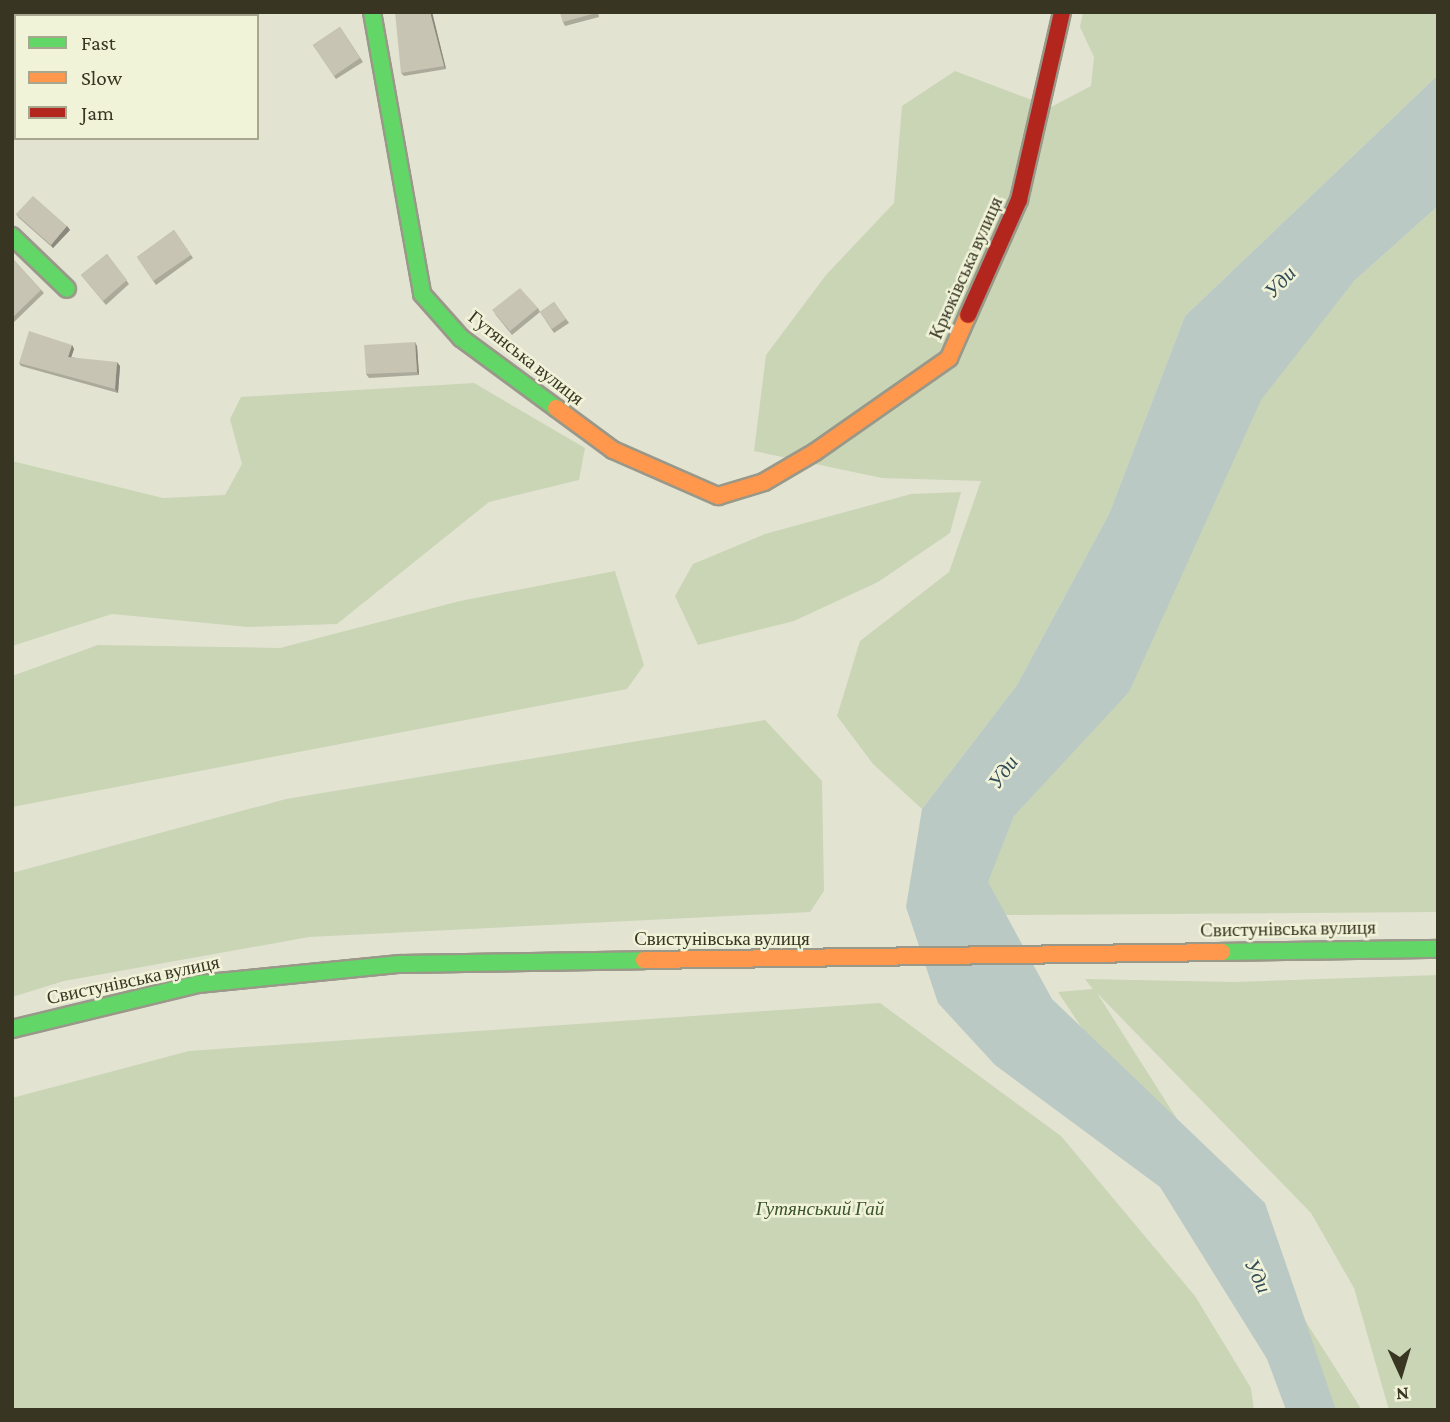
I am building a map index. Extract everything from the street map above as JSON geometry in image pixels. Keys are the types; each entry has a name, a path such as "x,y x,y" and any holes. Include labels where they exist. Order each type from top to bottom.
{"main road":[{"name":"Гутянська вулиця","path":"372,12 408,242 422,294 461,338 612,450 718,495"},
{"name":"Крюківська вулиця","path":"718,495 764,482 815,452 949,358 1019,200 1062,12"},
{"path":"12,236 67,289"},
{"name":"Свистунівська вулиця","path":"12,1030 198,984 400,964 1438,949"}],"green space":[{"path":"1083,12 1438,12 1438,75 1185,316 1109,514 1017,685 922,809 873,764 837,716 860,641 949,572 981,481 882,478 754,451 766,355 826,275 894,203 902,106 955,71 1051,107 1091,86 1094,57 1080,27"},
{"path":"1438,206 1438,912 1004,915 987,882 1016,811 1254,395 1354,281"},
{"path":"474,383 585,448 579,480 489,502 337,624 248,627 112,614 12,646 12,461 163,498 225,495 242,464 230,419 241,397"},
{"path":"961,492 950,533 878,582 794,621 698,645 675,596 693,564 765,534 911,494"},
{"path":"615,571 644,665 627,689 12,807 12,676 98,645 280,648 460,601"},
{"path":"765,720 822,781 824,891 810,912 309,937 64,981 12,997 12,873 286,799"},
{"path":"1438,975 1438,1410 1389,1410 1354,1288 1311,1213 1097,993 1362,1410 1335,1410 1058,992 1093,989 1085,979 1234,982"},
{"name":"Гутянський Гай","path":"880,1003 1061,1136 1195,1296 1251,1388 1254,1410 12,1410 12,1098 189,1051"}],"water":[{"name":"Уди","path":"1438,75 1438,206 1354,281 1261,400 1129,692 1014,816 988,882 1052,999 1265,1203 1336,1410 1286,1410 1267,1359 1160,1187 995,1065 938,1003 906,907 922,809 1017,685 1109,514 1185,316"}],"building":[{"path":"12,12 23,12 14,14 12,24"},
{"path":"88,12 116,12 102,14"},
{"path":"395,12 430,12 444,66 401,73"},
{"path":"560,12 596,12 596,13 563,22"},
{"path":"340,27 360,58 334,76 313,45"},
{"path":"33,196 67,226 51,245 16,214"},
{"path":"174,230 191,255 153,281 137,257"},
{"path":"107,254 127,280 103,301 81,275"},
{"path":"12,258 41,290 12,318"},
{"path":"520,288 538,308 510,331 492,310"},
{"path":"554,302 566,319 552,329 540,312"},
{"path":"29,331 72,345 68,357 117,362 115,389 19,363"},
{"path":"415,342 417,372 366,374 364,345"}],"traffic: fast":[{"path":"372,12 422,294 461,338 556,408"},
{"path":"12,236 67,289"},
{"path":"1222,952 1438,949"},
{"path":"12,1029 198,984 400,964 644,960"}],"traffic: slow":[{"path":"556,408 613,450 718,496 764,482 815,452 949,358 968,315"},
{"path":"644,960 1222,952"}],"traffic: jam":[{"path":"968,315 1019,200 1062,12"}]}
